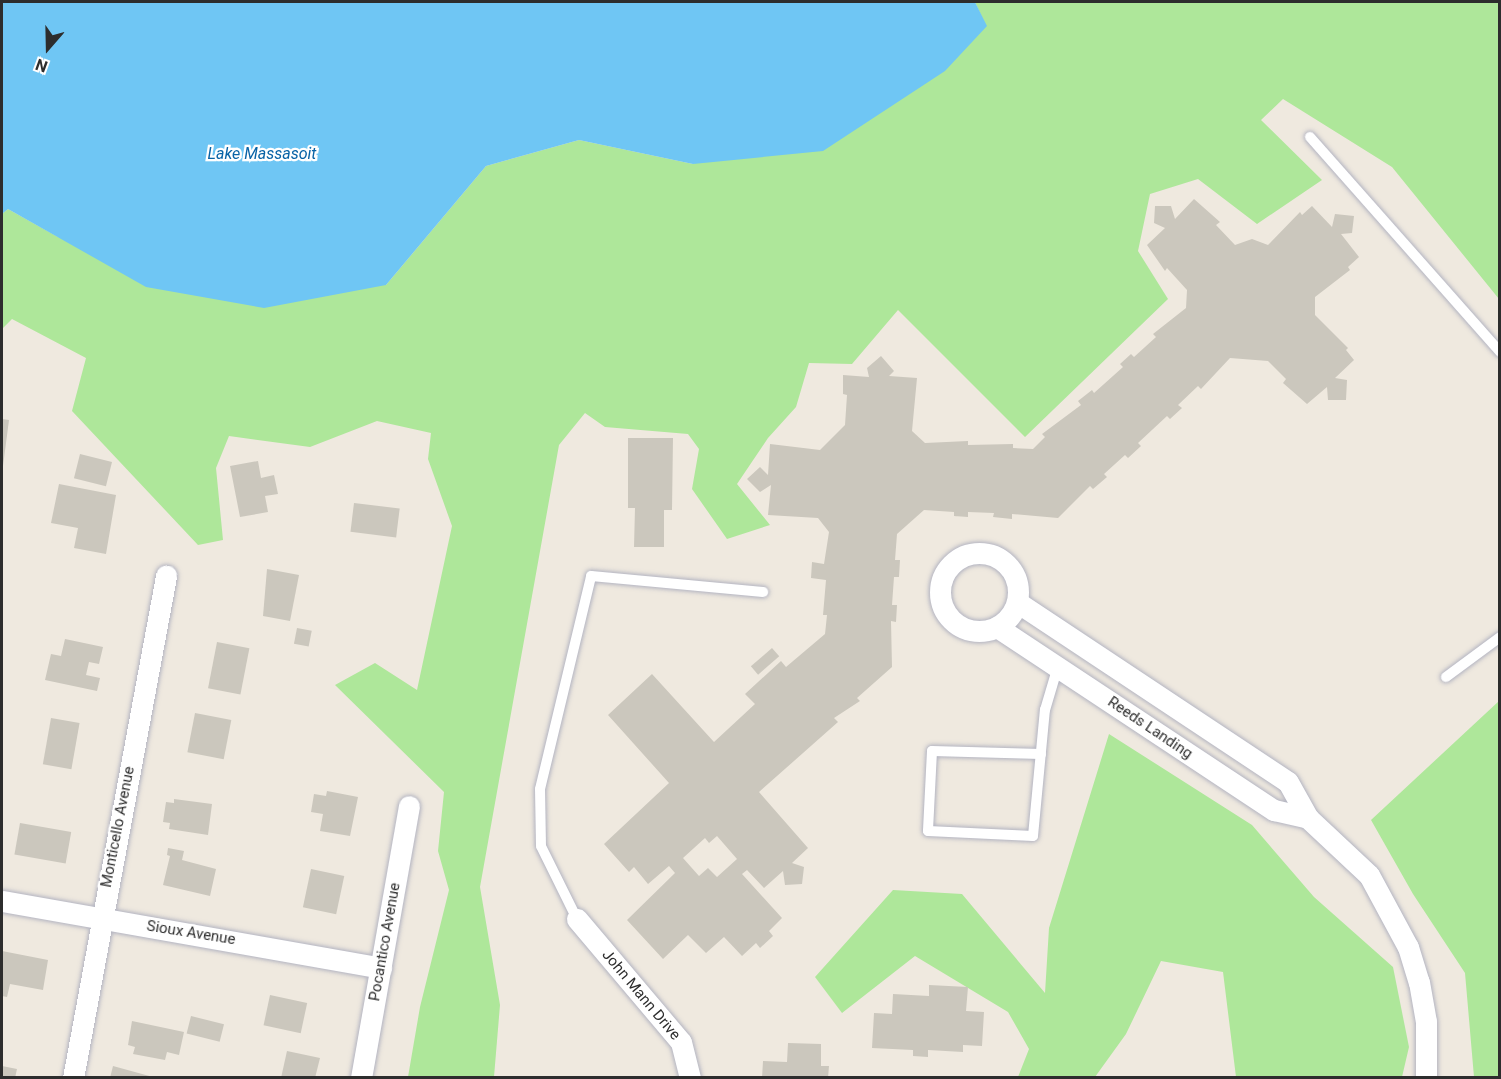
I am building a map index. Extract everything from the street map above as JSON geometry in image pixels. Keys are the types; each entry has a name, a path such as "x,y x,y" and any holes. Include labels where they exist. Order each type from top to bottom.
{"street":[{"path":"975,554 996,558 1012,572 1017,602 1009,617 997,627 977,632 949,618 940,598 948,568 975,554"},
{"name":"Monticello Avenue","path":"73,1077 100,919 166,576"},
{"name":"Reeds Landing","path":"1017,602 1288,782 1308,818 1368,874 1408,947 1426,1021 1426,1077"},
{"name":"Reeds Landing","path":"997,627 1274,810 1308,818"},
{"path":"1058,666 1075,641"},
{"name":"Pocantico Avenue","path":"361,1077 409,806"},
{"name":"Sioux Avenue","path":"2,901 381,968"},
{"name":"John Mann Drive","path":"577,919 681,1042 690,1077"}],"lane":[{"path":"1310,136 1500,352"},
{"path":"577,919 541,846 540,789 591,576 763,592"},
{"path":"1446,677 1500,637"},
{"path":"1041,754 932,751 927,831 1033,836 1046,710 1058,666"}],"green space":[{"path":"975,2 1499,2 1499,299 1392,167 1283,99 1261,120 1322,180 1257,224 1198,179 1150,194 1138,251 1168,299 1025,437 898,310 852,364 809,363 796,407 768,438 737,484 770,525 727,539 692,489 699,449 688,434 605,427 585,413 559,445 480,887 500,1005 494,1077 408,1077 420,1007 449,890 438,851 444,792 335,685 375,663 417,690 452,526 428,459 431,433 377,421 310,447 229,436 216,468 223,540 198,545 72,411 86,358 12,319 2,329 2,214 8,209 58,237 386,285 486,166 579,140 693,164 986,26"},
{"path":"1499,701 1499,1077 1474,1077 1465,973 1413,894 1371,820"},
{"path":"1109,734 1252,825 1314,897 1393,967 1409,1047 1402,1077 1236,1077 1223,972 1161,961 1126,1034 1095,1077 1018,1077 1029,1049 1008,1012 915,956 842,1013 815,977 893,890 962,894 1045,993 1049,928"}],"water":[{"name":"Lake Massasoit","path":"2,2 975,2 987,26 945,71 823,151 693,164 579,140 486,166 386,285 264,308 146,287 8,209 2,214"}],"building":[{"path":"1194,199 1220,222 1216,225 1235,245 1252,239 1268,245 1300,212 1302,215 1312,206 1332,227 1335,214 1354,216 1352,233 1341,234 1359,257 1348,267 1350,270 1315,297 1315,315 1348,348 1346,350 1354,360 1335,378 1347,380 1346,400 1328,400 1327,387 1307,404 1283,383 1286,379 1268,361 1230,358 1201,389 1198,386 1178,405 1182,408 1170,419 1167,416 1138,443 1141,446 1128,458 1125,455 1104,474 1107,477 1093,489 1090,486 1058,518 1012,514 1012,519 993,517 994,513 968,512 968,517 954,516 954,512 924,510 897,534 895,560 900,560 899,577 894,577 892,605 897,605 896,622 891,621 892,667 857,698 860,701 834,718 838,722 759,792 808,848 792,863 804,867 802,884 785,885 783,871 764,888 747,870 742,874 782,918 769,931 773,936 760,948 756,943 742,956 724,937 706,953 688,935 663,959 627,920 675,873 669,866 648,884 634,867 629,872 604,844 669,783 608,715 652,674 714,742 755,704 745,694 781,661 786,667 825,634 827,615 823,615 826,580 811,578 812,562 824,564 829,532 818,518 768,515 771,485 760,492 747,479 760,467 768,475 770,444 820,450 845,425 847,395 843,394 843,375 869,377 867,368 881,356 894,371 889,376 917,378 912,431 925,443 968,441 968,445 1013,444 1013,448 1033,449 1045,437 1042,434 1081,405 1078,401 1092,390 1094,393 1123,367 1120,364 1131,354 1134,357 1156,337 1153,334 1186,308 1187,290 1167,268 1165,271 1147,245 1165,228 1154,223 1155,206 1171,206 1175,219","holes":["717,836 737,859 717,877 708,868 699,876 683,858 705,838 709,843"]},
{"path":"2,419 9,420 3,466 2,466"},
{"path":"628,438 673,438 672,510 664,510 664,547 634,547 635,508 628,508"},
{"path":"80,454 112,462 106,486 74,478"},
{"path":"258,461 261,478 274,475 278,494 265,496 268,512 240,517 230,466"},
{"path":"59,484 116,495 106,554 74,548 78,528 51,523"},
{"path":"354,503 400,509 396,537 350,532"},
{"path":"267,569 299,575 290,621 263,616"},
{"path":"297,628 312,631 309,647 294,644"},
{"path":"65,639 103,647 99,664 89,662 86,675 100,678 97,691 45,680 51,654 61,656"},
{"path":"217,642 249,648 240,694 208,688"},
{"path":"772,648 779,656 758,675 751,666"},
{"path":"195,713 231,720 224,759 187,752"},
{"path":"51,718 80,723 71,769 43,764"},
{"path":"327,791 358,797 350,836 320,831 323,814 311,812 314,794 326,796"},
{"path":"174,799 212,804 208,835 169,829 170,823 163,822 166,802 174,803"},
{"path":"20,823 71,832 66,864 14,855"},
{"path":"168,848 184,851 182,860 216,869 210,896 163,885 170,856 167,855"},
{"path":"311,869 344,876 336,914 303,907"},
{"path":"2,951 48,960 43,990 10,984 7,997 2,996"},
{"path":"929,985 968,987 966,1011 984,1012 982,1046 963,1045 963,1052 928,1050 928,1057 913,1056 913,1050 872,1048 874,1013 892,1014 893,994 929,996"},
{"path":"270,995 307,1003 301,1033 264,1025"},
{"path":"191,1016 224,1024 220,1042 187,1033"},
{"path":"132,1021 184,1032 179,1055 167,1052 165,1060 133,1054 135,1047 128,1045"},
{"path":"788,1043 821,1044 821,1066 829,1066 828,1078 762,1078 763,1061 787,1062"},
{"path":"287,1051 320,1058 315,1078 281,1078"},
{"path":"2,1066 17,1069 15,1078 2,1078"},
{"path":"113,1066 153,1077 110,1078"}]}
